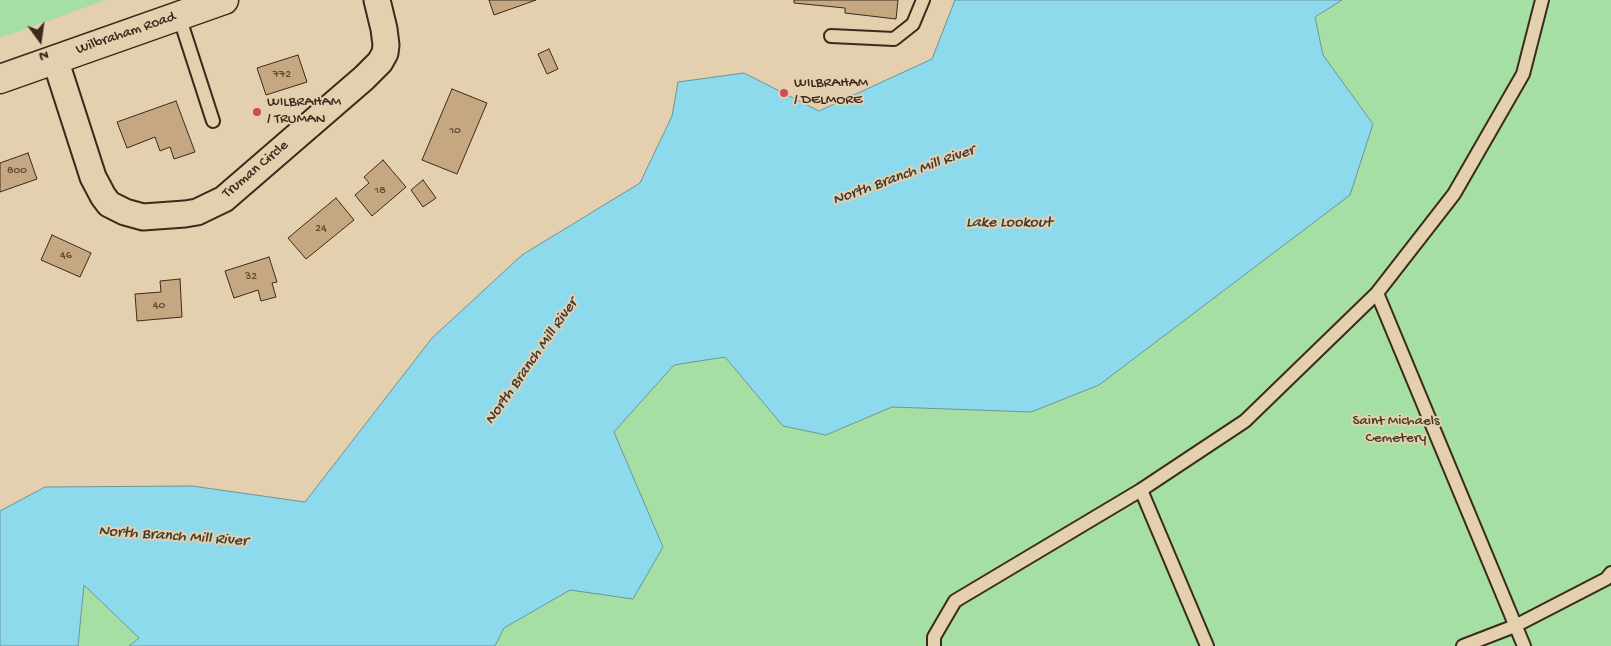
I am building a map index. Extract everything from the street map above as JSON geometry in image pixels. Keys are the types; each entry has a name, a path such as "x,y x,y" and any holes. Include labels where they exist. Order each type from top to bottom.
{"main road":[{"name":"Wilbraham Road","path":"0,79 224,0"}],"street":[{"name":"Truman Circle","path":"54,60 93,177 109,204 125,212 143,217 197,212 224,199 380,62 385,53 386,45 377,0"}],"lane":[{"path":"831,36 894,39 913,24 923,0"},
{"path":"934,646 934,637 955,601 1142,490 1245,421 1377,293 1454,194 1523,74 1542,0"},
{"path":"178,16 213,121"},
{"path":"1377,293 1524,646"},
{"path":"1142,490 1207,646"},
{"path":"1463,646 1515,626 1606,579 1611,573"}],"green space":[{"path":"0,0 106,0 0,38"},
{"name":"Saint Michaels Cemetery","path":"1342,0 1611,0 1611,646 495,646 504,628 570,590 663,546 614,432 674,365 725,357 783,426 826,435 892,407 1031,412 1099,385 1373,124 1323,55 1315,17"},
{"path":"84,585 139,638 129,646 78,646"}],"water":[{"name":"Lake Lookout","path":"955,0 1342,0 1315,17 1323,55 1373,124 1350,195 1099,385 1031,412 892,407 826,435 783,426 725,357 674,365 614,432 663,547 633,599 570,590 504,628 495,646 129,646 139,638 84,585 78,646 0,646 0,511 45,487 192,486 305,502 432,338 522,255 640,183 672,116 678,82 744,73 819,111 932,59"}],"building":[{"path":"489,0 536,0 494,15"},
{"path":"794,0 898,0 896,19 845,13 845,8 794,3"},
{"path":"549,49 558,69 547,74 538,54"},
{"path":"298,55 307,82 266,95 257,68"},
{"path":"452,89 487,103 457,174 422,160"},
{"path":"176,101 195,152 174,159 170,147 160,151 155,137 127,148 117,122"},
{"path":"28,153 37,179 0,192 0,163"},
{"path":"383,160 406,187 372,216 355,195 369,183 364,177"},
{"path":"423,180 436,198 423,207 411,190"},
{"path":"336,198 354,220 306,259 288,238"},
{"path":"52,235 91,253 80,277 41,260"},
{"path":"269,257 277,282 272,283 276,297 261,301 258,290 234,298 225,271"},
{"path":"180,279 182,317 137,321 135,294 161,292 160,281"}],"place":[{"name":"WILBRAHAM / DELMORE","path":"784,93"},
{"name":"WILBRAHAM / TRUMAN","path":"257,112"}],"water label":[{"name":"North Branch Mill River","path":"904,176"},
{"name":"North Branch Mill River","path":"532,362"},
{"name":"North Branch Mill River","path":"173,537"}]}
